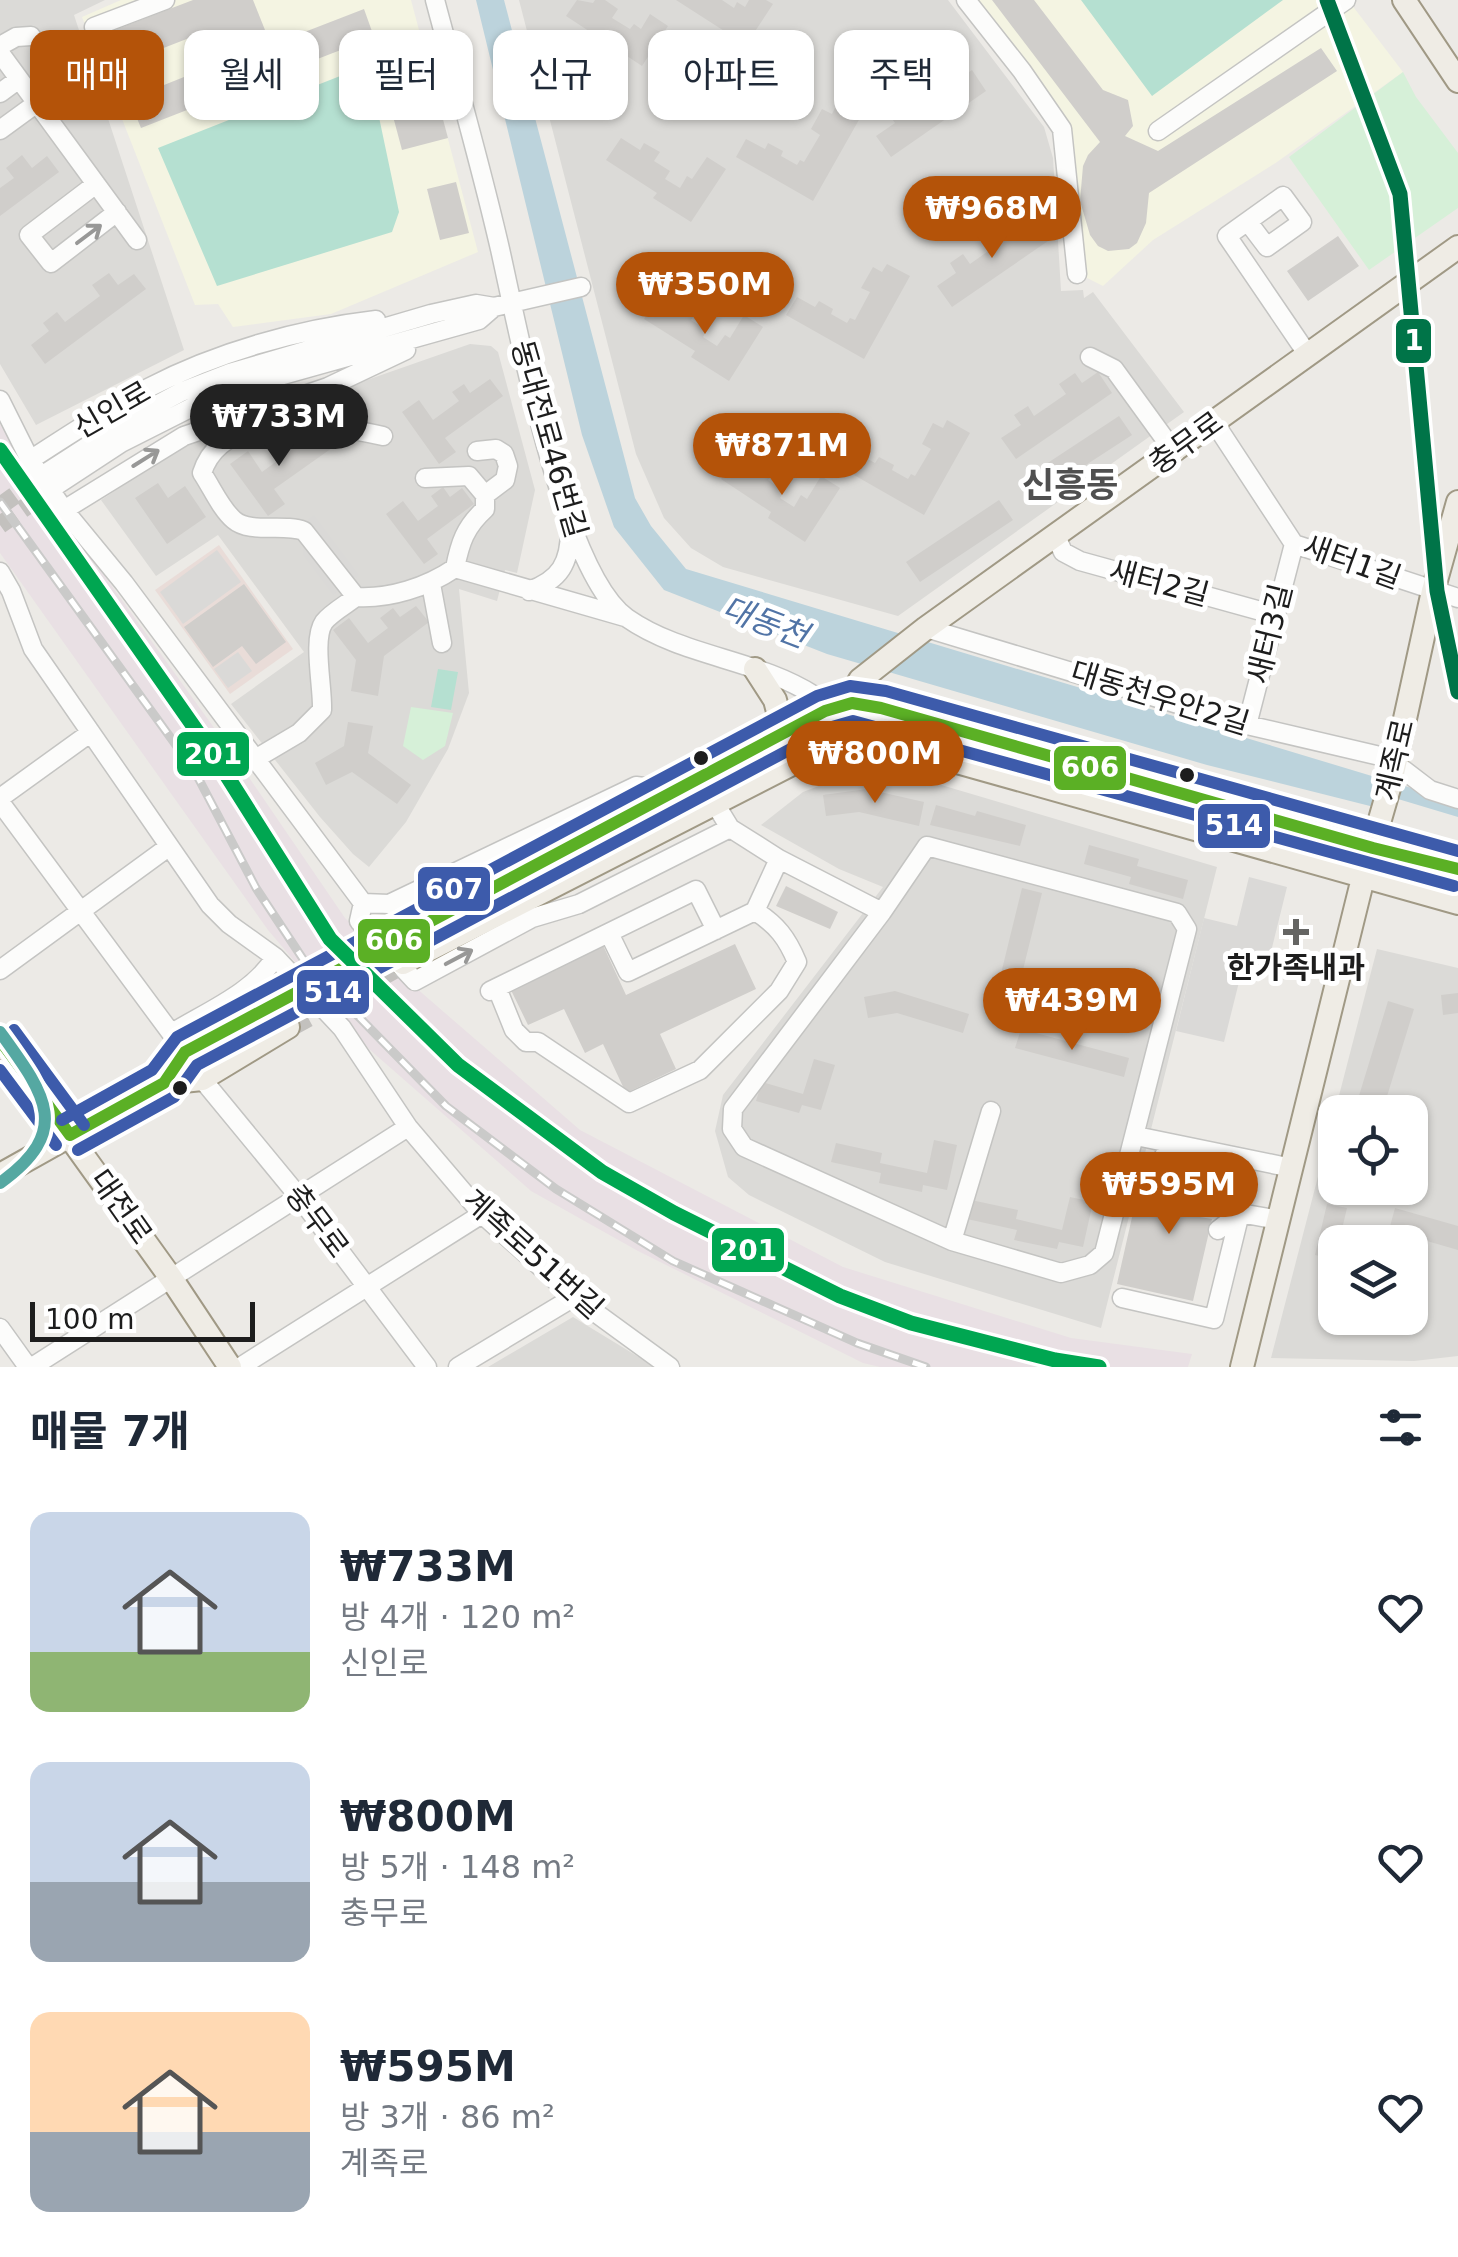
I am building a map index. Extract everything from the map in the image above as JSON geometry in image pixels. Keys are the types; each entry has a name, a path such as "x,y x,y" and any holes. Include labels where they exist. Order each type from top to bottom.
{"main road":[{"path":"1412,3 1458,81"},
{"name":"충무로","path":"852,703 854,688 926,628 1448,259 1458,247"},
{"name":"계족로","path":"1242,1367 1363,878 1395,767 1433,591 1458,502"},
{"path":"755,669 775,700 784,734"},
{"path":"852,703 861,735"},
{"path":"1458,869 852,703 825,711 700,779 398,953 716,805 836,742 861,735 1458,903"},
{"path":"164,1083 179,1043 276,1005"},
{"path":"0,1175 164,1083 202,1078 288,1028"},
{"name":"대전로","path":"0,1040 230,1367"}],"street":[{"path":"94,27 166,0"},
{"name":"동대전로46번길","path":"435,0 549,451 570,520 595,580 625,616 682,646 803,688 816,696 825,711"},
{"path":"966,0 1062,129 1077,274"},
{"path":"1158,131 1346,0"},
{"path":"30,36 16,37 0,49 30,93"},
{"path":"0,93 19,78"},
{"path":"0,130 30,108"},
{"path":"49,120 137,240"},
{"path":"96,184 30,235 50,263 117,212"},
{"path":"1248,222 1227,236 1308,355"},
{"name":"신인로","path":"30,460 126,400 209,362 310,332 478,320 510,304 581,287"},
{"name":"신인로","path":"52,479 222,392 436,322"},
{"name":"신인로","path":"64,510 184,436 328,387 436,322"},
{"path":"1090,357 1114,369 1174,452"},
{"path":"0,400 30,460 64,510 124,583 255,759 361,912 416,981 532,918 579,904 730,828"},
{"name":"새터1길","path":"1214,422 1294,544 1458,598"},
{"path":"356,597 304,530 244,526 233,520 202,474 208,457 226,441 252,430 292,423 339,426 383,436"},
{"path":"477,451 496,449 504,454 508,466 506,480 484,495"},
{"path":"255,759 299,733 322,710 323,682 317,648 323,623 356,597 370,598 431,584 456,568 461,539 470,522 485,509 484,495 469,476 425,478"},
{"path":"528,591 548,584 562,572 570,550 570,520"},
{"name":"새터2길","path":"1055,534 1063,552 1080,561 1275,615"},
{"name":"새터3길","path":"1247,725 1294,544"},
{"path":"456,568 625,616"},
{"name":"계족로51번길","path":"0,572 32,649 210,905 274,957 342,1028 408,1127 482,1214 574,1296 670,1367"},
{"path":"431,584 442,643"},
{"name":"대동천우안2길","path":"926,628 1395,767"},
{"path":"825,711 836,742"},
{"path":"90,733 0,800 179,1043 268,969 274,957"},
{"path":"1395,767 1458,788"},
{"path":"1395,767 1430,790 1458,799"},
{"path":"700,779 730,828 882,912"},
{"path":"361,912 390,904 636,786 652,788 665,800"},
{"path":"927,846 1177,913 1188,929 1104,1253 1090,1265 1061,1273 952,1241 744,1147 732,1129 733,1109 882,912 927,846"},
{"path":"0,970 168,848"},
{"path":"609,932 628,972 755,910 780,859"},
{"path":"716,930 696,890 492,990 514,1030 526,1042 538,1042 630,1103 700,1070 779,991 797,962 774,923 755,910"},
{"name":"충무로","path":"202,1078 300,1198 427,1367"},
{"path":"952,1241 991,1111"},
{"name":"대전로","path":"30,1367 408,1127"},
{"path":"1136,1136 1292,1168"},
{"path":"1144,1198 1170,1143"},
{"path":"1218,1230 1240,1213 1278,1220"},
{"path":"1122,1298 1214,1319 1240,1213"},
{"path":"240,1367 482,1214"},
{"path":"458,1367 574,1296"},
{"path":"0,1328 30,1367"}],"shaded area":[{"path":"0,0 105,0 74,15 79,30 30,30 30,120 108,120 184,350 36,425 0,364"},
{"path":"121,0 411,0 419,30 339,30 339,120 443,120 478,252 331,314 233,327 218,304 195,305 122,120 164,120 164,30 87,30 82,17"},
{"path":"519,0 948,0 1044,127 1053,158 1061,291 1083,290 1084,298 1093,292 1184,412 898,616 723,567 691,548 664,518 636,454 550,120 628,120 628,30 527,30"},
{"path":"972,0 1348,0 1403,72 1277,162 1153,240 1103,286 1085,277 1071,137"},
{"path":"470,344 491,346 498,352 535,490 517,573 505,570 497,601 459,589 469,693 448,749 406,822 369,867 320,817 231,704 304,652 218,535 156,576 101,500 177,450 215,433"},
{"path":"0,424 345,918 415,987 580,1130 843,1267 1071,1338 1192,1354 1188,1367 880,1367 863,1363 638,1251 531,1191 369,1049 268,930 0,553"},
{"path":"314,515 359,575 333,595 303,555 303,523"},
{"path":"219,545 293,649 230,694 155,590"},
{"path":"217,550 241,582 183,624 160,592"},
{"path":"238,652 252,671 228,688 214,669"},
{"path":"874,765 1217,867 1101,1328 885,1262 749,1195 728,1177 715,1131 723,1095 883,887 839,869 761,825 803,792"},
{"path":"1249,877 1287,887 1267,968 1244,962 1224,1042 1176,1031 1204,918 1237,926"},
{"path":"1377,949 1458,968 1458,1356 1414,1361 1271,1358 1318,1177 1318,1205 1428,1205 1428,1095 1339,1095"},
{"path":"573,1317 655,1367 488,1367"}],"green space":[{"path":"1081,0 1283,0 1152,96"},
{"path":"1403,72 1416,97 1458,153 1458,208 1369,270 1289,157"},
{"path":"339,76 339,120 380,120 399,212 392,232 217,286 158,148 229,120 319,120 319,84"},
{"path":"438,669 458,672 451,710 431,707"},
{"path":"411,707 453,713 445,746 423,760 403,746"}],"water":[{"path":"476,0 504,0 512,30 493,30 493,70"},
{"name":"대동천","path":"505,120 536,120 635,498 651,526 686,569 1458,802 1458,817 1388,796 1374,807 1207,765 827,654 664,590 614,527 582,435"}],"building":[{"path":"193,0 253,0 265,30 184,30 184,40 164,48 164,30 115,30"},
{"path":"577,0 605,0 618,9 612,18 630,29 634,24 641,29 650,14 668,26 665,30 648,30 648,57 642,66 628,57 628,30 587,30 566,16"},
{"path":"676,0 722,0 734,8 737,2 745,7 749,0 773,4 756,30 723,30"},
{"path":"992,0 1034,0 1103,90 1128,100 1133,126 1125,136 1158,151 1321,48 1337,71 1149,193 1146,223 1137,243 1129,249 1108,251 1090,235 1080,201 1083,166 1100,142"},
{"path":"364,9 372,30 339,30 339,51 319,58 319,30 310,30"},
{"path":"972,70 986,91 969,103"},
{"path":"184,77 184,111 164,119 164,85"},
{"path":"822,109 832,114 834,110 834,120 859,120 813,201 736,157 746,139 765,149 768,143 797,165 800,160 804,162 820,135 811,129"},
{"path":"138,120 161,120 141,128"},
{"path":"394,120 443,120 448,138 402,150"},
{"path":"893,120 944,120 891,157 876,136 895,123"},
{"path":"621,138 640,150 644,143 660,152 654,161 670,171 665,179 680,188 687,176 692,179 707,157 726,169 691,222 653,198 657,193 606,160"},
{"path":"22,155 32,168 47,156 59,172 0,216 0,188 14,178 6,168"},
{"path":"456,182 469,233 440,240 427,189"},
{"path":"1033,220 1048,241 952,307 937,286 956,273 950,263 963,254 970,264 1001,242 994,232 1011,221 1018,231"},
{"path":"1338,236 1359,266 1308,301 1287,271"},
{"path":"887,264 910,276 864,359 786,315 797,297 815,307 819,301 847,323 850,318 855,320 870,292 861,288 873,267 882,272"},
{"path":"109,273 118,285 134,274 146,289 45,364 31,345 49,331 43,323 57,312 65,322 100,296 92,285"},
{"path":"658,297 677,308 681,301 697,311 691,320 707,330 703,337 717,346 725,335 730,338 744,315 763,327 729,381 691,357 695,351 644,319"},
{"path":"1098,372 1112,393 1016,459 1001,438 1021,425 1014,415 1028,406 1034,416 1066,394 1059,384 1075,373 1082,383"},
{"path":"490,379 503,396 445,438 456,452 439,464 402,412 419,400 433,420 459,401 452,392 464,384 470,393"},
{"path":"1119,416 1132,435 1052,487 1040,468"},
{"path":"947,420 970,433 924,515 847,471 857,453 875,463 879,457 908,479 911,474 915,476 931,449 922,444 933,423 943,428"},
{"path":"319,430 332,448 274,489 285,504 268,516 230,464 248,451 262,472 288,453 281,443 293,435 299,444"},
{"path":"735,457 754,469 758,462 774,472 768,480 784,491 780,498 794,507 801,495 807,499 821,476 840,488 805,542 768,518 771,512 721,479"},
{"path":"158,483 168,498 185,486 206,517 167,544 135,498"},
{"path":"443,487 450,497 462,488 474,504 427,539 438,554 424,564 386,514 403,501 418,521 438,506 431,496"},
{"path":"999,500 1013,520 920,582 906,562"},
{"path":"244,584 286,642 256,664 242,646 213,667 184,627"},
{"path":"416,606 429,622 384,656 378,696 351,691 356,660 333,630 349,618 368,643 388,628 380,618 393,608 400,617"},
{"path":"348,722 373,726 368,753 411,785 397,804 352,772 326,785 315,763 344,746"},
{"path":"867,789 924,802 919,826 859,812 826,816 823,795"},
{"path":"936,805 975,816 977,811 1026,825 1020,846 930,825"},
{"path":"1089,845 1139,859 1137,866 1188,880 1183,899 1129,884 1131,877 1084,864"},
{"path":"786,886 838,912 830,929 776,906"},
{"path":"1022,888 1042,893 1016,998 996,994"},
{"path":"602,943 626,995 735,944 756,989 660,1034 676,1069 626,1093 603,1044 585,1053 564,1009 528,1025 509,986"},
{"path":"895,991 969,1014 963,1033 897,1013 868,1018 864,997"},
{"path":"1458,993 1458,1013 1443,1015 1441,995"},
{"path":"1388,1001 1414,1009 1387,1095 1359,1095"},
{"path":"1021,1029 1129,1058 1124,1077 1015,1048"},
{"path":"814,1059 835,1065 821,1110 802,1105 799,1113 756,1101 762,1082 803,1094"},
{"path":"934,1140 957,1145 947,1190 923,1185 922,1192 879,1183 881,1173 831,1162 836,1143 882,1153 880,1163 927,1173"},
{"path":"1167,1163 1210,1172 1200,1217 1212,1219 1193,1301 1117,1284 1135,1204 1157,1209"},
{"path":"1070,1197 1093,1202 1083,1247 1059,1242 1057,1249 1014,1240 1017,1230 967,1219 971,1200 1018,1210 1016,1219 1062,1230"},
{"path":"1327,1205 1347,1208 1343,1225 1322,1225"},
{"path":"1395,1208 1458,1226 1458,1250 1428,1241 1428,1225 1390,1225"}],"tunnel":[{"path":"0,506 46,473"},
{"path":"0,525 57,485"},
{"path":"277,1005 392,942"},
{"path":"288,1027 403,963"}],"railway":[{"path":"0,502 194,770 256,888 305,962 446,1106 556,1189 673,1261 857,1343 926,1367"}],"transit line":[{"name":"1","path":"1327,0 1400,194 1437,591 1458,692"},
{"name":"201","path":"0,450 215,757 330,939 458,1065 602,1172 674,1213 840,1296 911,1323 1055,1360 1099,1367"},
{"name":"607","path":"62,1120 152,1070 177,1037 817,696 850,686 886,691 1458,851"},
{"name":"606","path":"70,1135 164,1083 185,1052 825,711 852,703 1458,869"},
{"name":"514","path":"78,1150 174,1097 197,1065 832,727 853,721 1454,886"},
{"name":"607","path":"14,1030 84,1125"},
{"path":"0,1032 29,1074 44,1110 44,1128 37,1146 0,1183"},
{"name":"606","path":"0,1040 70,1135"},
{"name":"514","path":"0,1070 56,1145"}],"place":[{"name":"한가족내과","path":"1296,932"}],"district":[{"name":"신흥동","path":"1070,485"}]}
